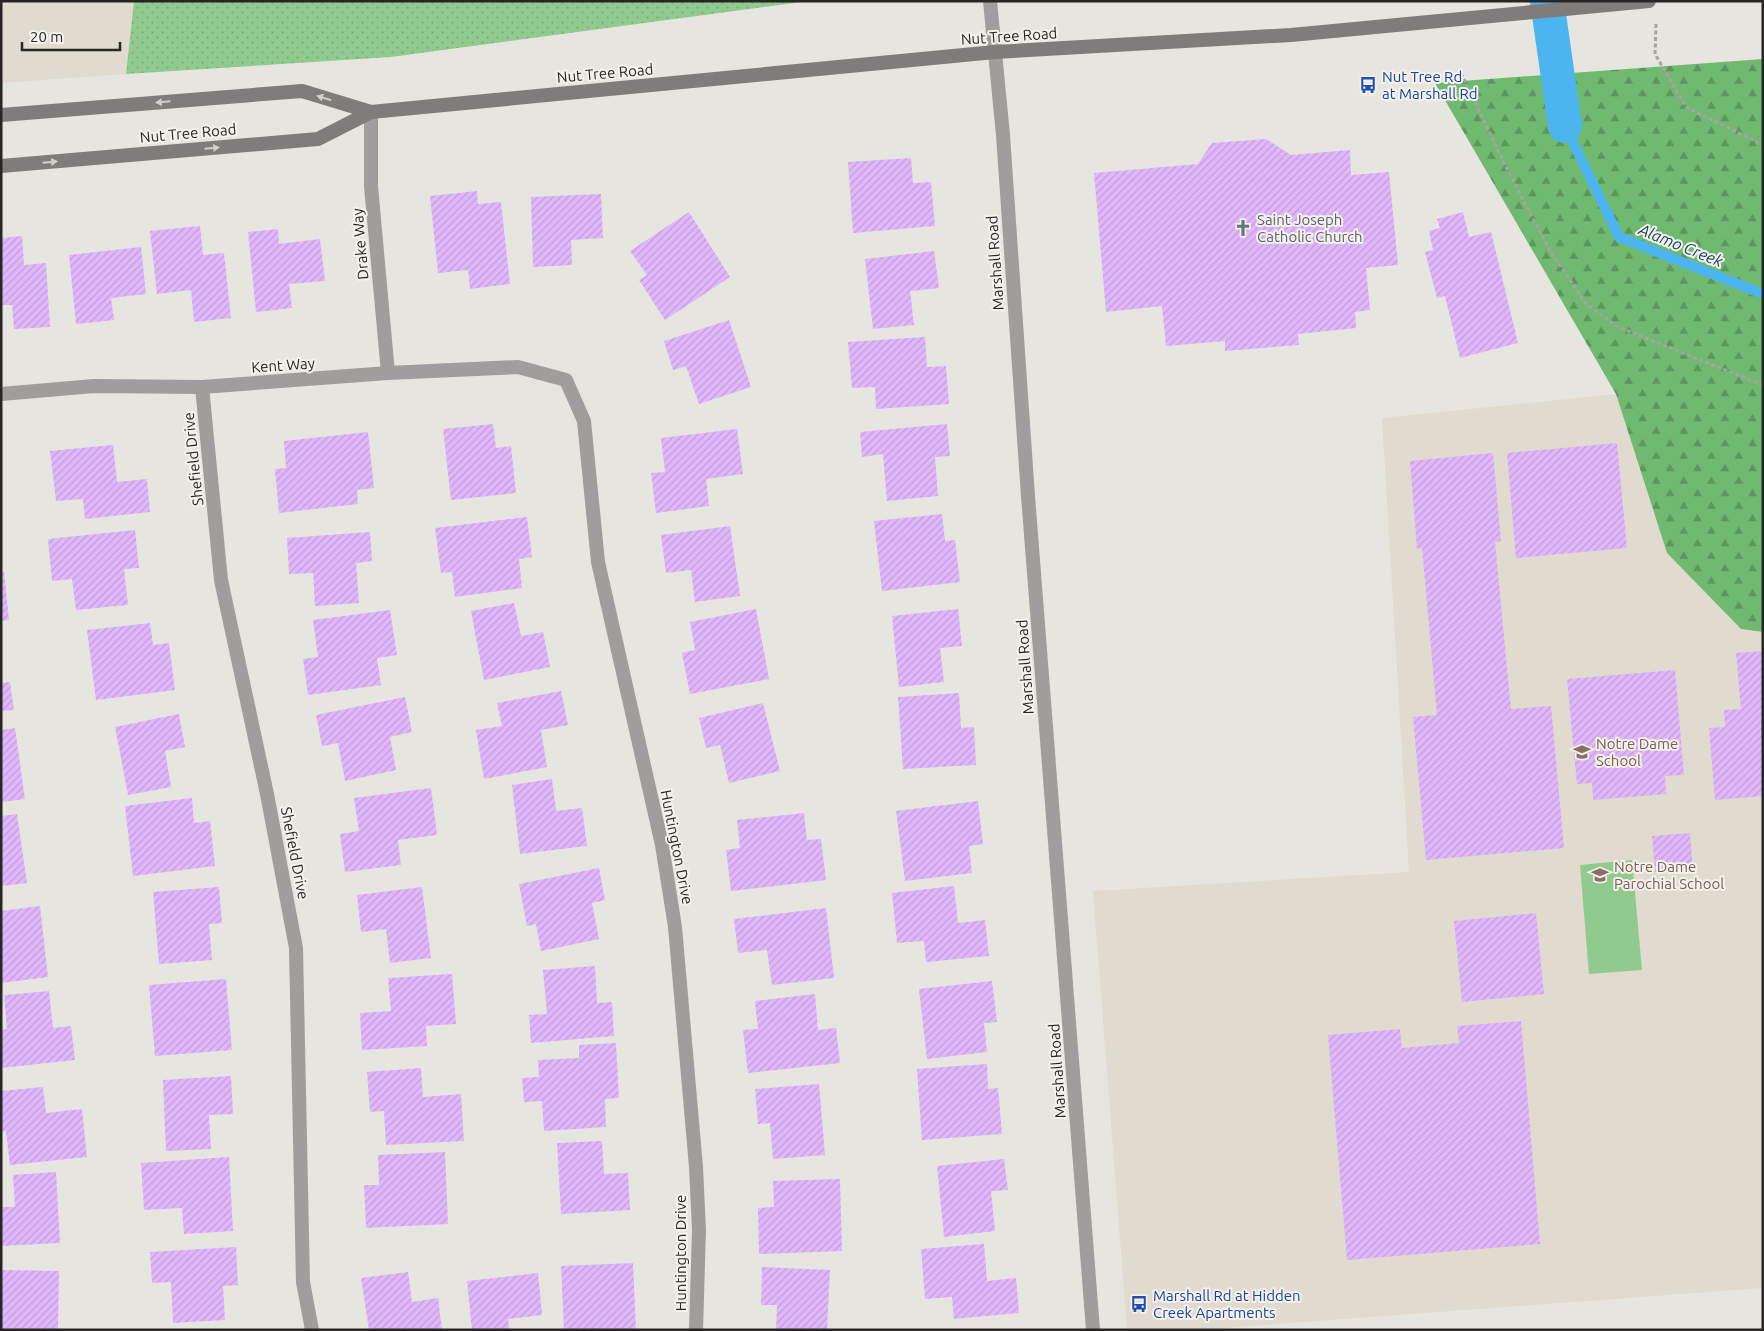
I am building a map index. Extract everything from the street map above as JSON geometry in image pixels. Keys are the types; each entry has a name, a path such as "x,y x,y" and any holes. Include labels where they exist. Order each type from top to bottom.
{"main road":[{"name":"Nut Tree Road","path":"1,166 318,139 371,112 995,52 1291,35 1649,1"},
{"name":"Nut Tree Road","path":"1,116 302,91 371,112"}],"street":[{"name":"Marshall Road","path":"990,1 1093,1330"},
{"name":"Drake Way","path":"371,112 372,186 388,373"},
{"name":"Kent Way","path":"1,394 94,386 202,387 388,373 518,367 566,380"},
{"name":"Huntington Drive","path":"566,380 584,421 598,562 662,845 675,927 696,1167 698,1230 696,1330"},
{"name":"Shefield Drive","path":"202,387 221,580 267,794 296,948 303,1282 312,1330"}],"path":[{"path":"1656,19 1654,54 1686,107 1763,145"},
{"path":"1462,73 1506,167 1549,249 1586,304 1618,327 1763,385"}],"shaded area":[{"path":"1,1 134,1 126,74 1,83"},
{"name":"Notre Dame School","path":"1616,394 1667,553 1741,629 1763,632 1763,1288 1197,1330 1127,1330 1093,891 1409,872 1382,418"}],"green space":[{"path":"134,1 809,1 391,57 126,74"},
{"path":"1763,59 1763,632 1741,629 1667,553 1616,394 1435,83"},
{"path":"1632,860 1642,970 1589,974 1580,865"}],"building":[{"path":"1266,139 1291,155 1350,150 1351,175 1389,172 1398,265 1366,268 1370,310 1355,312 1356,328 1298,334 1299,345 1225,351 1225,341 1166,346 1162,306 1106,312 1094,173 1198,164 1212,143"},
{"path":"911,158 913,183 931,182 935,226 853,233 848,162"},
{"path":"477,191 478,204 501,202 510,284 470,289 468,270 438,273 430,196"},
{"path":"601,194 603,238 571,240 572,265 533,267 531,197"},
{"path":"689,212 730,277 665,320 639,280 647,275 630,251"},
{"path":"1463,212 1469,237 1491,232 1518,343 1460,358 1445,296 1437,298 1425,252 1433,250 1429,231 1440,228 1437,219"},
{"path":"200,226 203,255 224,253 231,318 194,322 191,290 157,294 150,231"},
{"path":"278,229 279,244 320,239 325,281 289,284 292,308 256,312 248,232"},
{"path":"22,236 24,265 46,263 50,327 14,329 12,305 1,305 1,238"},
{"path":"141,247 146,294 111,298 114,320 76,324 69,255"},
{"path":"934,251 939,288 910,291 914,325 873,329 865,259"},
{"path":"729,320 751,387 699,404 686,366 673,370 664,341"},
{"path":"925,337 927,367 946,366 949,404 876,409 875,387 852,388 848,342"},
{"path":"493,424 496,448 511,446 516,493 451,500 443,429"},
{"path":"947,424 950,456 935,457 938,496 887,501 883,454 862,457 860,432"},
{"path":"737,429 743,474 706,479 709,506 656,513 651,473 665,472 661,438"},
{"path":"368,432 374,488 357,490 358,504 279,513 275,469 286,468 284,441"},
{"path":"1617,443 1627,548 1516,558 1507,453"},
{"path":"113,445 117,482 147,479 150,512 85,519 83,499 56,501 50,451"},
{"path":"1493,453 1501,541 1495,542 1511,709 1551,706 1564,848 1426,860 1413,717 1437,715 1422,548 1417,549 1410,461"},
{"path":"942,514 945,541 955,540 960,582 882,591 874,521"},
{"path":"527,517 532,557 519,559 522,588 455,597 452,572 441,573 435,528"},
{"path":"730,526 740,596 695,602 691,570 666,573 661,535"},
{"path":"135,530 139,568 124,569 128,605 76,610 72,579 52,581 48,539"},
{"path":"370,532 372,561 356,563 359,603 315,606 313,573 289,574 287,538"},
{"path":"1,572 4,572 9,620 1,621"},
{"path":"514,603 521,636 543,632 550,667 484,680 471,611"},
{"path":"756,609 769,679 690,694 682,653 695,650 690,622"},
{"path":"958,609 962,646 940,648 944,682 899,687 892,616"},
{"path":"390,610 397,655 377,658 381,685 308,695 303,659 318,657 313,620"},
{"path":"150,623 153,645 169,643 175,690 96,700 87,630"},
{"path":"1763,651 1763,796 1715,800 1709,728 1725,727 1724,710 1741,709 1736,653"},
{"path":"1675,670 1684,775 1665,776 1666,794 1593,800 1592,783 1577,784 1567,679"},
{"path":"10,682 14,710 1,711 1,683"},
{"path":"561,691 568,725 541,730 547,767 484,779 476,730 502,726 497,703"},
{"path":"959,693 961,728 974,727 976,765 903,769 898,697"},
{"path":"405,697 412,732 390,737 396,770 345,781 338,743 322,746 316,715"},
{"path":"763,703 780,771 729,783 720,745 706,748 699,718"},
{"path":"179,714 185,747 165,751 171,787 128,795 115,727"},
{"path":"15,728 25,799 1,802 1,730"},
{"path":"552,779 556,811 582,808 587,846 520,854 512,785"},
{"path":"431,788 437,835 398,840 401,865 345,872 340,834 359,831 354,798"},
{"path":"192,798 194,823 210,821 215,866 133,876 125,806"},
{"path":"978,801 983,844 969,846 972,873 905,881 896,811"},
{"path":"804,813 807,840 821,839 826,880 731,891 726,850 740,848 737,820"},
{"path":"17,814 27,883 1,886 1,816"},
{"path":"1690,833 1693,871 1655,872 1652,836"},
{"path":"599,868 605,900 592,903 599,939 541,951 536,924 527,926 519,884"},
{"path":"954,886 958,923 985,920 989,956 926,962 924,941 897,943 892,893"},
{"path":"219,887 222,923 209,924 212,960 159,964 153,892"},
{"path":"422,887 431,958 390,963 386,929 361,932 357,895"},
{"path":"40,906 48,977 1,983 1,911"},
{"path":"826,908 834,978 772,985 767,950 738,953 734,919"},
{"path":"1536,913 1544,994 1462,1002 1454,921"},
{"path":"595,966 597,1003 612,1002 614,1036 531,1043 529,1015 547,1014 543,970"},
{"path":"452,974 456,1024 426,1026 427,1046 362,1050 360,1013 391,1011 388,978"},
{"path":"226,979 232,1050 155,1056 149,985"},
{"path":"992,981 997,1022 984,1023 987,1052 927,1059 919,989"},
{"path":"49,991 53,1028 71,1026 75,1060 1,1068 1,1030 7,1029 4,995"},
{"path":"815,994 818,1030 836,1028 840,1063 748,1073 743,1030 758,1029 755,1001"},
{"path":"1521,1021 1540,1244 1347,1260 1328,1035 1400,1029 1402,1048 1459,1043 1457,1026"},
{"path":"616,1043 619,1098 605,1099 606,1127 544,1131 542,1101 524,1102 522,1078 539,1077 538,1060 579,1058 579,1045"},
{"path":"987,1064 988,1089 998,1088 1002,1134 922,1140 917,1069"},
{"path":"421,1068 423,1097 461,1094 464,1141 386,1145 384,1111 370,1112 367,1072"},
{"path":"231,1076 233,1114 209,1115 211,1149 166,1151 163,1080"},
{"path":"819,1084 825,1155 773,1159 770,1123 758,1124 755,1089"},
{"path":"43,1087 46,1113 82,1109 87,1157 10,1165 6,1131 1,1131 1,1091"},
{"path":"602,1141 604,1174 628,1173 630,1210 561,1214 557,1143"},
{"path":"445,1152 448,1224 366,1228 364,1185 379,1185 378,1155"},
{"path":"229,1157 233,1231 184,1234 182,1208 144,1210 141,1163"},
{"path":"1004,1159 1008,1190 991,1191 995,1231 944,1237 937,1166"},
{"path":"56,1172 60,1243 1,1246 1,1207 15,1207 13,1175"},
{"path":"840,1179 842,1251 759,1254 758,1208 774,1207 773,1181"},
{"path":"984,1244 987,1281 1016,1278 1019,1313 954,1319 952,1297 925,1299 921,1249"},
{"path":"236,1247 238,1285 223,1286 225,1320 173,1323 171,1282 152,1283 150,1252"},
{"path":"633,1263 636,1330 564,1330 561,1266"},
{"path":"762,1267 830,1270 827,1330 776,1330 777,1305 761,1305"},
{"path":"1,1270 59,1271 58,1330 1,1330"},
{"path":"408,1272 412,1302 438,1298 442,1330 369,1330 361,1278"},
{"path":"538,1273 542,1315 508,1319 509,1330 472,1330 467,1281"}],"waterway":[{"path":"1547,1 1565,126"},
{"name":"Alamo Creek","path":"1565,126 1619,237 1763,294"}],"place":[{"name":"Nut Tree Rd at Marshall Rd","path":"1368,85"},
{"name":"Saint Joseph Catholic Church","path":"1243,228"},
{"name":"Notre Dame School","path":"1582,752"},
{"name":"Notre Dame Parochial School","path":"1600,875"},
{"name":"Marshall Rd at Hidden Creek Apartments","path":"1139,1304"}]}
